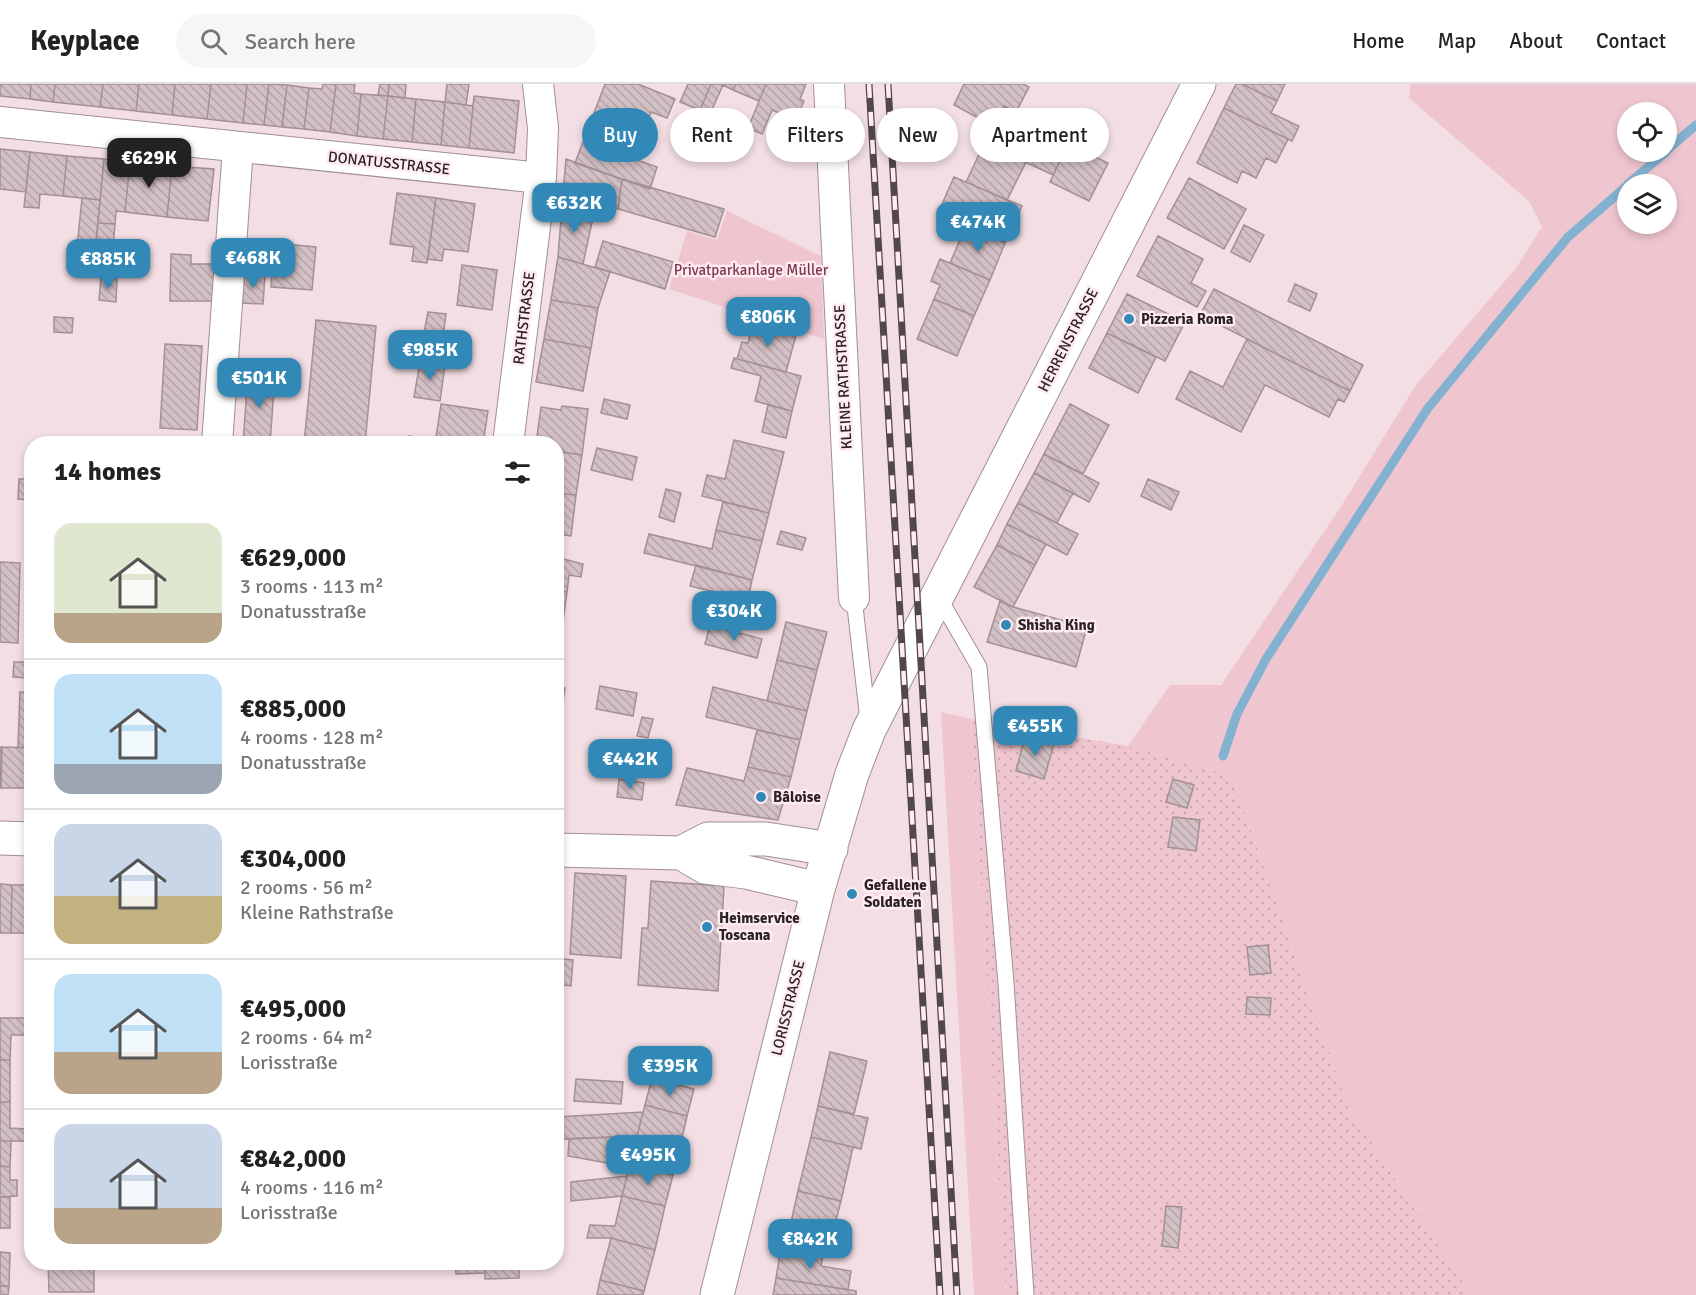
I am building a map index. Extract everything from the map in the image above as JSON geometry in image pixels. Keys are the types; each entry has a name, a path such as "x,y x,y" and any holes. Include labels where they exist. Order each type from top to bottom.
{"street":[{"name":"RATHSTRASSE","path":"509,436 541,178 543,128 538,84"},
{"name":"KLEINE RATHSTRASSE","path":"829,84 854,598"},
{"name":"HERRENSTRASSE","path":"938,596 1199,84"},
{"name":"DONATUSSTRASSE","path":"0,122 541,178"},
{"path":"218,436 238,147"},
{"name":"LORISSTRASSE","path":"717,1295 818,889 852,774 869,730 938,596"},
{"path":"0,838 24,839"},
{"path":"564,850 681,853 708,839 766,839 831,849"},
{"path":"681,853 705,867 746,872 818,889"}],"lane":[{"path":"938,596 979,667 1006,983 1026,1295"},
{"path":"854,598 869,730"}],"green space":[{"path":"1411,84 1696,84 1696,1295 1471,1295 1348,1107 1232,776 1128,746 1170,685 1221,685 1340,508 1416,385 1517,267 1542,227 1529,201 1409,98"},
{"name":"Privatparkanlage Müller","path":"727,211 821,256 824,339 669,289 687,231 717,240"},
{"path":"941,712 971,719 1006,1295 974,1295"},
{"path":"971,719 1128,746 1232,776 1348,1107 1471,1295 1006,1295"}],"building":[{"path":"0,84 31,84 30,99 0,96"},
{"path":"31,84 55,84 53,102 30,99"},
{"path":"55,84 103,84 100,107 53,102"},
{"path":"103,84 139,84 136,111 100,107"},
{"path":"139,84 175,84 172,115 136,111"},
{"path":"175,84 211,84 207,119 172,115"},
{"path":"211,84 247,84 243,123 207,119"},
{"path":"247,84 269,84 264,125 243,123"},
{"path":"269,84 287,85 282,127 264,125"},
{"path":"323,84 336,84 330,132 304,129 309,88 322,89"},
{"path":"336,84 355,84 354,93 361,94 357,136 330,132"},
{"path":"380,84 389,84 388,96 378,95"},
{"path":"389,84 406,84 405,98 388,96"},
{"path":"447,84 469,84 466,105 445,102"},
{"path":"605,84 638,84 675,99 667,118 658,115 658,108 596,108"},
{"path":"688,84 711,84 701,108 680,102"},
{"path":"711,84 736,84 733,90 723,85 713,108 701,108"},
{"path":"736,84 766,84 759,101 733,90"},
{"path":"766,84 806,84 800,99 804,101 801,108 766,108 766,124 762,134 754,131 754,113"},
{"path":"964,84 1023,84 1029,87 1018,108 1004,106 1003,108 970,108 970,114 954,105"},
{"path":"1236,84 1242,84 1277,101 1271,113 1299,126 1292,141 1224,108"},
{"path":"1242,84 1285,84 1277,101"},
{"path":"287,85 309,88 304,129 282,127"},
{"path":"361,94 388,96 383,139 357,136"},
{"path":"388,96 416,99 412,142 383,139"},
{"path":"474,96 519,101 514,153 469,148"},
{"path":"416,99 445,102 441,145 412,142"},
{"path":"445,102 473,106 469,148 441,145"},
{"path":"1224,108 1288,139 1276,163 1266,158 1256,178 1242,171 1237,183 1197,163"},
{"path":"582,145 582,162 643,162 657,167 650,189 575,163"},
{"path":"0,149 30,152 26,192 0,189"},
{"path":"30,152 67,156 63,196 40,194 39,208 24,207"},
{"path":"67,156 104,159 100,200 63,196"},
{"path":"104,159 130,162 125,212 116,211 115,224 98,223"},
{"path":"566,159 622,179 618,209 596,205 594,213 562,205"},
{"path":"130,162 172,166 167,217 125,212"},
{"path":"976,162 1026,162 1007,200 966,182"},
{"path":"1025,162 1059,162 1053,175"},
{"path":"1059,162 1108,163 1089,201 1050,182"},
{"path":"172,166 214,169 208,221 167,217"},
{"path":"954,177 1022,206 1005,243 938,213"},
{"path":"1189,178 1246,209 1224,249 1167,218"},
{"path":"622,179 724,209 715,237 618,209"},
{"path":"397,193 436,198 427,263 412,261 414,247 390,244"},
{"path":"82,198 100,200 94,260 76,258"},
{"path":"436,198 475,204 468,252 444,249 442,261 428,259"},
{"path":"562,205 594,213 583,264 558,257"},
{"path":"98,223 115,224 113,247 96,245"},
{"path":"1244,225 1264,235 1250,262 1231,252"},
{"path":"966,226 1005,243 990,280 950,263"},
{"path":"1158,236 1203,259 1191,283 1206,291 1197,307 1137,276"},
{"path":"603,241 673,262 665,289 595,267"},
{"path":"274,243 316,247 312,290 271,287"},
{"path":"171,254 191,255 191,264 218,264 218,301 170,301"},
{"path":"558,257 610,272 598,308 551,300"},
{"path":"940,259 990,280 974,316 934,299 940,285 931,281"},
{"path":"462,265 497,270 492,310 457,305"},
{"path":"243,273 265,275 263,304 242,303"},
{"path":"101,278 117,278 116,302 99,300"},
{"path":"1295,284 1317,294 1310,311 1288,301"},
{"path":"1214,289 1363,365 1350,391 1200,315"},
{"path":"1127,294 1185,322 1165,361 1107,333"},
{"path":"934,299 974,316 957,356 917,339"},
{"path":"551,300 598,308 591,348 544,339"},
{"path":"428,312 446,314 443,337 424,333"},
{"path":"54,317 73,318 72,333 54,332"},
{"path":"316,320 376,326 366,436 305,436"},
{"path":"753,323 796,335 786,372 737,359 742,342 748,343"},
{"path":"1107,333 1156,357 1138,393 1089,368"},
{"path":"544,339 591,348 583,391 536,382"},
{"path":"1247,339 1350,391 1344,402 1338,399 1329,417 1265,385 1241,432 1176,399 1190,371 1223,387"},
{"path":"165,344 202,346 197,430 160,428"},
{"path":"734,358 801,376 792,411 755,401 761,376 731,368"},
{"path":"420,362 445,365 440,401 414,397"},
{"path":"248,374 275,376 271,436 244,436"},
{"path":"604,399 630,405 627,419 601,413"},
{"path":"441,404 488,411 484,436 436,436"},
{"path":"1070,404 1109,425 1083,474 1044,454"},
{"path":"768,405 792,411 786,438 762,432"},
{"path":"562,406 588,409 582,455 564,452 564,436 537,436 541,407 561,410"},
{"path":"734,440 784,452 769,513 702,496 707,475 725,479"},
{"path":"597,448 637,457 632,480 591,470"},
{"path":"564,452 582,455 576,495 564,494"},
{"path":"1044,454 1099,483 1089,502 1034,473"},
{"path":"1034,473 1073,493 1057,523 1018,503"},
{"path":"19,479 24,479 24,499 18,499"},
{"path":"1148,479 1179,492 1171,510 1141,496"},
{"path":"666,489 681,493 674,522 659,517"},
{"path":"564,494 576,495 571,536 564,535"},
{"path":"723,502 769,513 762,541 716,530"},
{"path":"1018,503 1078,534 1067,555 1007,524"},
{"path":"1007,524 1046,544 1035,565 997,545"},
{"path":"716,530 762,541 752,580 644,553 649,534 712,549"},
{"path":"781,531 806,538 802,550 777,544"},
{"path":"997,545 1035,565 1013,607 974,587"},
{"path":"564,559 583,564 581,577 569,575 567,592 564,591"},
{"path":"0,562 20,563 18,643 0,642"},
{"path":"696,565 752,580 748,600 690,586"},
{"path":"564,591 567,592 564,614"},
{"path":"1000,601 1013,607 1087,627 1076,667 987,642"},
{"path":"786,622 827,632 817,670 777,660"},
{"path":"710,625 762,639 757,658 705,644"},
{"path":"777,660 817,670 807,711 767,701"},
{"path":"14,662 24,662 24,678 13,677"},
{"path":"600,686 637,693 633,716 596,709"},
{"path":"713,687 807,711 800,740 706,717"},
{"path":"20,692 24,692 24,748 18,748"},
{"path":"642,717 653,719 648,738 637,736"},
{"path":"757,730 800,740 791,777 748,767"},
{"path":"1025,736 1054,744 1044,779 1016,771"},
{"path":"0,747 2,747 1,788 0,787"},
{"path":"2,747 24,748 24,788 1,788"},
{"path":"748,767 791,777 778,820 676,805 687,768 744,781"},
{"path":"619,779 644,783 642,800 617,797"},
{"path":"1173,779 1194,785 1187,808 1166,802"},
{"path":"1173,817 1200,820 1196,851 1168,847"},
{"path":"575,873 626,876 621,958 570,954"},
{"path":"651,881 724,886 718,991 638,985 642,928 648,928"},
{"path":"0,884 12,885 11,933 0,933"},
{"path":"12,885 24,885 24,933 11,933"},
{"path":"1268,945 1271,973 1250,975 1247,947"},
{"path":"564,959 573,960 571,986 564,985"},
{"path":"1247,997 1271,998 1270,1015 1246,1014"},
{"path":"0,1018 24,1018 24,1035 11,1035 10,1060 0,1060"},
{"path":"830,1052 867,1061 854,1114 818,1106"},
{"path":"0,1060 10,1060 10,1102 0,1102"},
{"path":"652,1078 694,1089 687,1116 645,1105"},
{"path":"576,1079 623,1082 621,1104 574,1101"},
{"path":"0,1102 10,1102 10,1128 24,1129 24,1141 0,1141"},
{"path":"645,1105 687,1116 680,1147 637,1136"},
{"path":"818,1106 868,1118 861,1149 811,1137"},
{"path":"643,1112 637,1136 564,1139 564,1117"},
{"path":"637,1136 680,1147 673,1175 630,1165"},
{"path":"616,1137 613,1164 568,1156 569,1139"},
{"path":"811,1137 853,1147 841,1201 798,1191"},
{"path":"0,1141 11,1141 10,1167 0,1166"},
{"path":"630,1165 673,1175 665,1206 622,1196"},
{"path":"0,1166 10,1167 10,1180 17,1180 17,1196 0,1197"},
{"path":"627,1176 622,1196 571,1201 571,1182"},
{"path":"798,1191 841,1201 833,1232 791,1222"},
{"path":"622,1196 665,1206 655,1250 611,1238 587,1238 590,1225 615,1226"},
{"path":"0,1197 10,1197 10,1228 0,1228"},
{"path":"1166,1206 1182,1207 1178,1248 1162,1246"},
{"path":"611,1238 655,1250 644,1291 600,1280"},
{"path":"781,1248 823,1255 821,1266 851,1271 848,1290 776,1278"},
{"path":"0,1252 10,1253 9,1286 0,1286"},
{"path":"48,1270 94,1270 94,1292 49,1292"},
{"path":"456,1270 485,1270 485,1273 456,1274"},
{"path":"485,1270 519,1270 519,1278 485,1279"},
{"path":"776,1278 856,1291 856,1295 773,1295"},
{"path":"600,1280 644,1291 643,1295 597,1295"},
{"path":"0,1286 9,1286 8,1295 0,1295"}],"waterway":[{"path":"1677,141 1696,125"},
{"path":"1640,174 1654,162"},
{"path":"1223,756 1237,714 1266,659 1428,408 1568,237 1617,195"}],"railway":[{"path":"869,84 940,1295"},
{"path":"888,84 957,1295"}],"place":[{"name":"Pizzeria Roma","path":"1129,319"},
{"name":"Shisha King","path":"1006,625"},
{"name":"Bâloise","path":"761,797"},
{"name":"Gefallene Soldaten","path":"852,894"},
{"name":"Heimservice Toscana","path":"707,927"}]}
